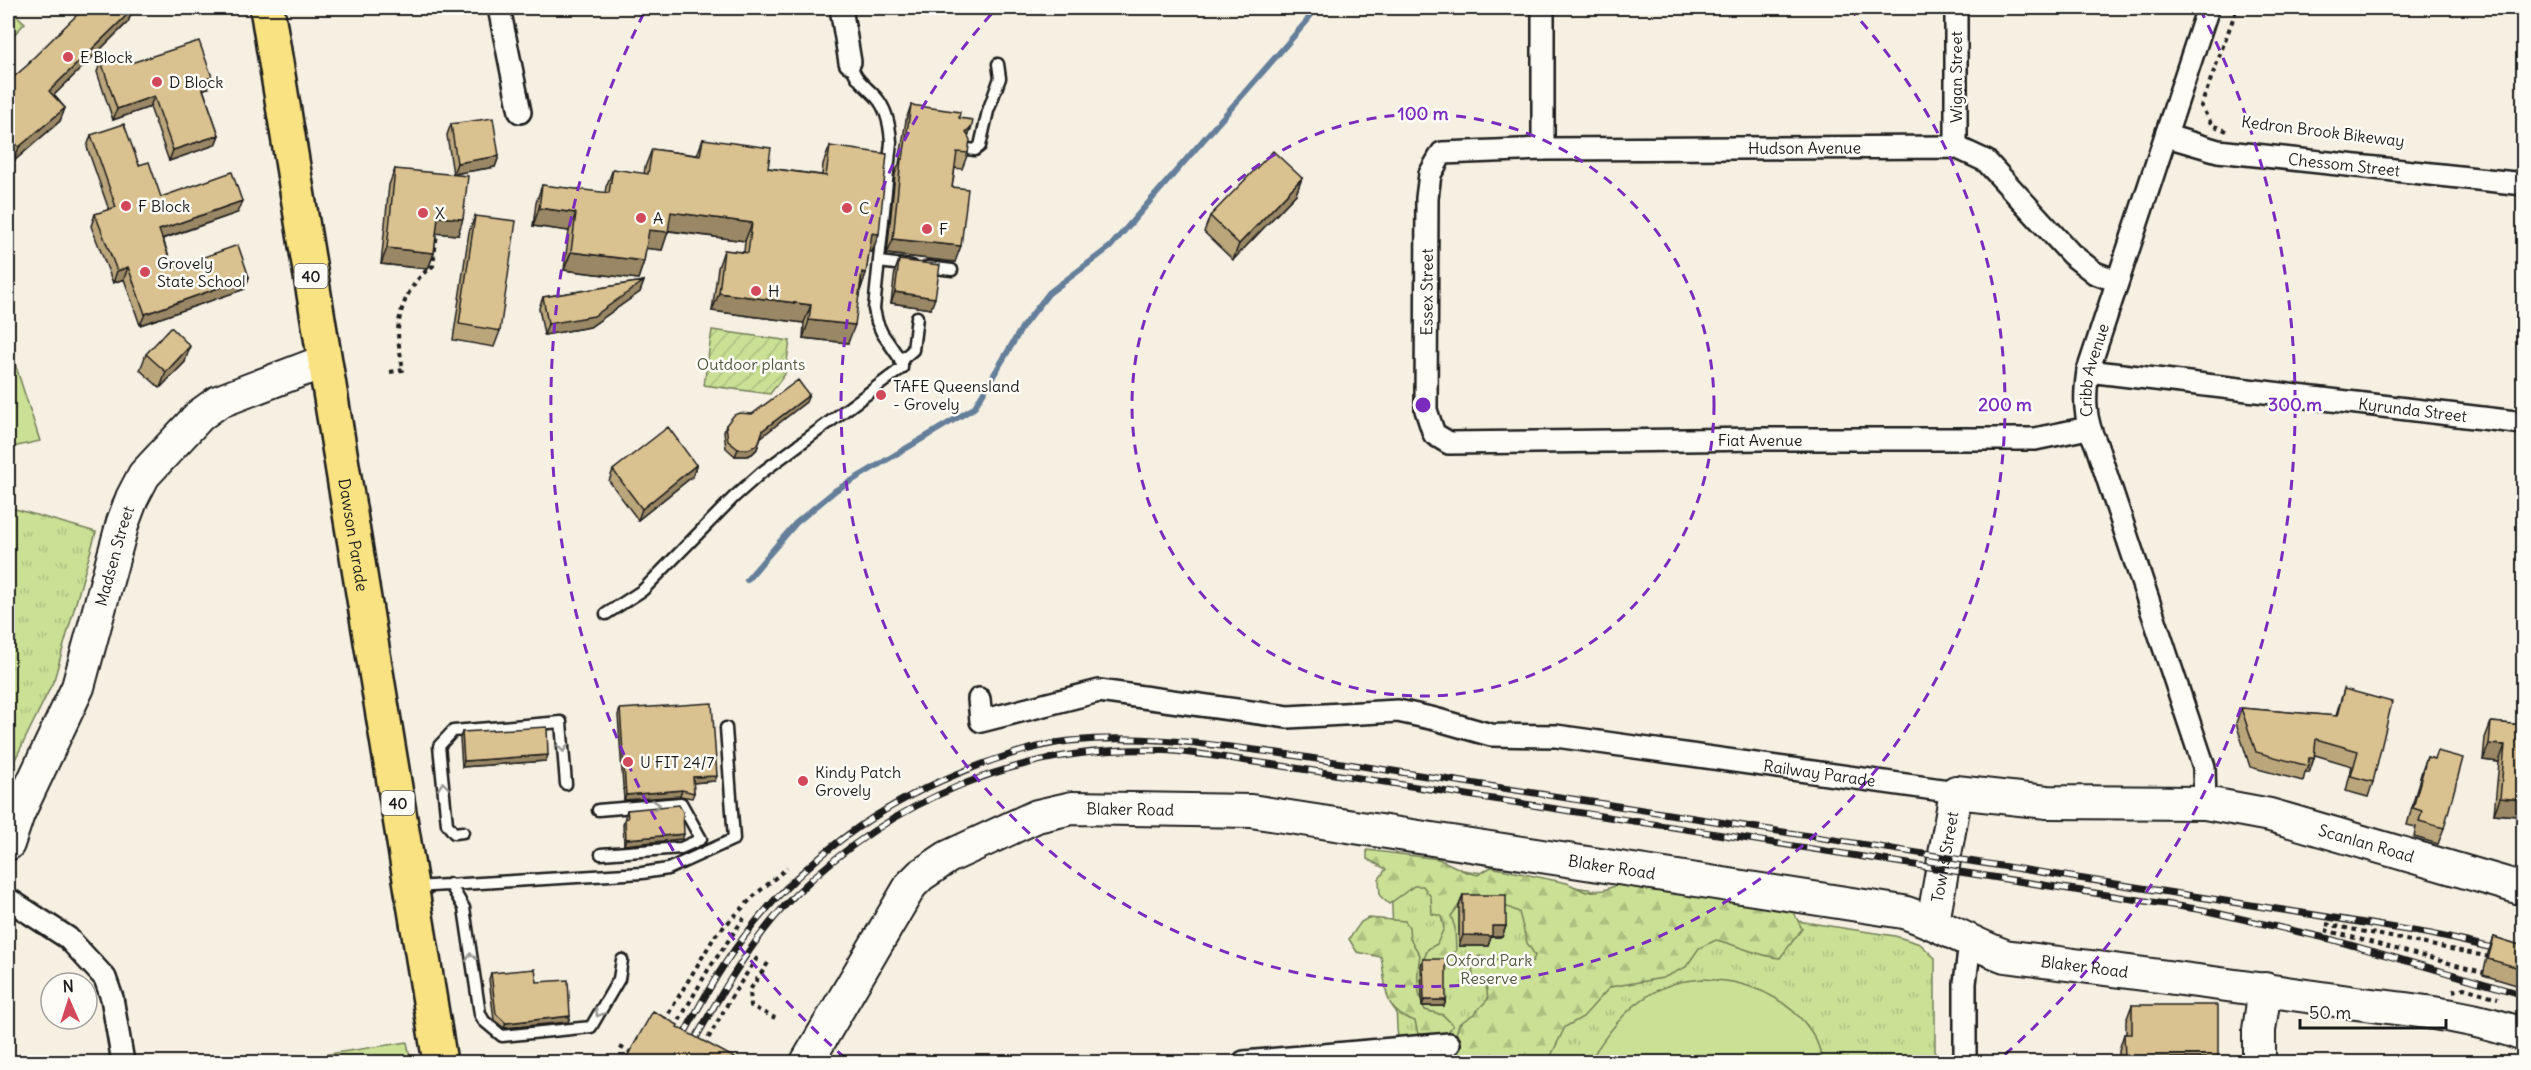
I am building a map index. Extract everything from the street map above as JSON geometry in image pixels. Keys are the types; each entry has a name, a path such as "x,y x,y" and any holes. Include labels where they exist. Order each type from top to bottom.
{"main road":[{"name":"Dawson Parade","path":"273,8 325,361 440,1062"}],"street":[{"path":"499,8 520,112"},
{"path":"841,8 850,63"},
{"path":"1543,8 1543,149"},
{"name":"Wigan Street","path":"1956,8 1956,147"},
{"name":"Cribb Avenue","path":"2205,803 2204,767 2096,444 2088,428 2084,401 2088,371 2168,136 2208,8"},
{"name":"Chessom Street","path":"2168,136 2218,151 2523,184"},
{"name":"Hudson Avenue","path":"1442,153 1543,149 1956,147 1986,161 2071,254 2095,273 2117,281"},
{"name":"Essex Street","path":"1434,434 1426,410 1427,198 1430,174 1442,153"},
{"name":"Madsen Street","path":"8,844 18,814 78,687 123,522 144,475 200,415 218,402 325,361"},
{"name":"Kyrunda Street","path":"2088,371 2523,423"},
{"name":"Fiat Avenue","path":"1434,434 1449,444 1761,439 2035,439 2088,428"},
{"name":"Railway Parade","path":"979,699 981,721 1099,691 1288,717 1398,711 1435,718 1491,735 1556,736 1956,792 2047,802 2205,803"},
{"name":"Towns Street","path":"1933,922 1956,792"},
{"name":"Scanlan Road","path":"2205,803 2270,815 2523,890"},
{"name":"Blaker Road","path":"807,1062 911,885 921,875 948,857 1037,816 1072,808 1251,812 1903,912 1933,922 1970,944 2004,956 2265,989 2445,1016 2504,1028 2523,1035"},
{"path":"8,899 68,938 105,978 112,998 123,1062"},
{"path":"1965,1062 1965,983 1970,944"},
{"path":"2259,1062 2259,1030 2265,989"},
{"path":"1244,1062 1449,1044"}],"lane":[{"path":"606,614 643,590 734,497 761,473 900,372 900,361 876,321 874,309 891,142 890,130 886,111 877,98 855,77 850,63"},
{"path":"968,149 975,150 980,146 988,111 1000,78 998,64"},
{"path":"879,262 952,270"},
{"path":"900,361 913,350 917,317"},
{"path":"463,832 454,832 447,824 439,746 453,731 561,722 566,784"},
{"path":"411,887 651,872 668,869 734,839 726,728"},
{"path":"598,810 681,803 701,839 681,848 601,854"},
{"path":"450,884 464,908 480,1014 484,1021 502,1036 591,1027 619,979 622,960"}],"path":[{"name":"Kedron Brook Bikeway","path":"2236,134 2212,125 2201,106 2209,91 2237,8"},
{"path":"390,372 403,370 398,323 411,290 422,273 433,266 437,233"},
{"path":"658,1031 715,936 754,895 787,868"},
{"path":"669,1037 708,970 744,918"},
{"path":"2326,924 2496,958"},
{"path":"2325,930 2491,975"},
{"path":"698,1056 732,996 759,955"},
{"path":"768,963 750,990 751,1006 775,1018"},
{"path":"620,1047 638,1056 641,1046"}],"green space":[{"path":"8,8 25,23 8,41"},
{"name":"Outdoor plants","path":"712,330 790,341 785,374 770,394 704,385"},
{"path":"8,342 40,441 8,448"},
{"path":"8,507 96,532 54,680 8,774"},
{"path":"1367,850 1439,859 1478,875 1491,867 1567,883 1586,892 1604,890 1625,882 1793,911 1802,929 1780,958 1716,940 1699,948 1686,967 1663,978 1610,987 1583,1017 1565,1027 1548,1062 1456,1062 1450,1054 1459,1024 1474,1014 1488,999 1486,985 1473,977 1472,963 1479,956 1513,962 1533,961 1535,955 1527,943 1519,912 1501,904 1461,903 1451,916 1455,928 1456,951 1443,963 1433,964 1424,959 1428,949 1437,944 1444,928 1441,916 1432,914 1431,897 1423,886 1414,886 1389,904 1380,896 1379,879 1386,869 1367,859"},
{"name":"Oxford Park Reserve","path":"1390,859 1895,936 1920,944 1935,958 1935,1062 1401,1062 1397,1029"},
{"path":"1368,918 1405,921 1409,927 1410,939 1420,955 1418,983 1422,1004 1425,1010 1443,1015 1453,1025 1445,1036 1432,1038 1418,1034 1415,1021 1404,1017 1391,1004 1385,988 1381,957 1357,952 1349,939 1361,922"},
{"path":"1704,979 1729,981 1751,987 1792,1010 1812,1033 1819,1047 1822,1062 1589,1062 1615,1025 1636,1004 1661,988 1682,981"},
{"path":"407,1042 411,1062 276,1062"}],"building":[{"path":"84,8 133,9 49,91 65,108 19,147 8,136 8,82"},
{"path":"199,41 212,77 200,81 219,135 173,150 154,96 117,109 101,61 128,52 131,63"},
{"path":"911,105 960,112 959,118 973,120 972,126 966,132 970,140 968,153 957,152 952,187 968,189 961,246 893,239 901,159 903,159"},
{"path":"493,118 499,156 457,163 451,124"},
{"path":"124,124 139,165 149,162 161,197 232,172 242,201 159,230 173,268 238,245 249,277 145,314 128,267 117,271 95,214 116,207 91,135"},
{"path":"703,139 771,148 768,168 826,176 830,146 887,154 879,234 872,233 866,273 862,272 855,325 809,320 811,305 719,293 724,250 748,253 752,223 671,212 668,232 649,230 644,261 571,252 576,213 539,208 542,185 609,193 613,169 648,174 652,149 700,156"},
{"path":"1273,151 1302,178 1239,244 1210,216"},
{"name":"X","path":"395,169 468,176 463,219 438,217 434,253 387,248"},
{"path":"475,216 516,221 500,331 459,324"},
{"path":"899,260 940,265 935,298 895,292"},
{"path":"644,281 594,316 548,324 543,297"},
{"path":"171,327 190,346 166,372 146,354"},
{"path":"798,380 809,395 763,430 755,446 749,449 738,449 728,441 726,425 734,415 752,414"},
{"path":"668,427 696,465 642,509 613,470"},
{"path":"2344,689 2392,702 2373,782 2351,776 2358,751 2316,739 2314,758 2309,758 2308,766 2256,752 2241,708 2337,716"},
{"path":"712,703 717,776 693,777 694,793 682,790 626,795 620,709"},
{"path":"2491,722 2523,725 2523,800 2500,798 2505,745 2489,744"},
{"path":"547,727 548,755 464,761 462,732"},
{"path":"2437,751 2463,758 2444,828 2419,821 2422,811 2413,808 2427,757 2434,759"},
{"path":"679,805 683,812 684,834 626,839 627,810"},
{"path":"1463,895 1506,895 1506,926 1492,926 1492,936 1463,935"},
{"path":"2494,937 2523,946 2523,969 2488,959"},
{"path":"1423,959 1446,959 1446,1000 1424,1000"},
{"path":"535,969 537,982 568,980 570,1016 506,1023 496,1014 491,973"},
{"path":"2132,1005 2218,1005 2218,1058 2125,1057 2124,1034 2132,1034"},
{"path":"653,1011 678,1025 677,1027 735,1058 732,1062 624,1062"}],"waterway":[{"path":"747,580 796,523 836,490 974,408 1023,326 1049,293 1110,247 1307,21 1313,8"}],"railway":[{"path":"669,1062 713,983 743,938 788,886 839,841 896,804 970,769 1042,746 1096,739 1149,739 1278,753 2328,917 2431,934 2524,955"},
{"path":"682,1062 720,996 763,931 797,893 834,860 874,831 916,806 961,785 1007,769 1055,758 1104,751 1154,750 1215,756 2203,910 2330,939 2524,995"}],"place":[{"name":"E Block","path":"68,57"},
{"name":"D Block","path":"157,82"},
{"name":"F Block","path":"126,206"},
{"name":"C","path":"847,208"},
{"name":"X","path":"423,213"},
{"name":"A","path":"641,218"},
{"name":"F","path":"927,229"},
{"name":"Grovely State School","path":"145,272"},
{"name":"H","path":"756,291"},
{"name":"TAFE Queensland - Grovely","path":"881,395"},
{"name":"U FIT 24/7","path":"628,762"},
{"name":"Kindy Patch Grovely","path":"803,781"}]}
